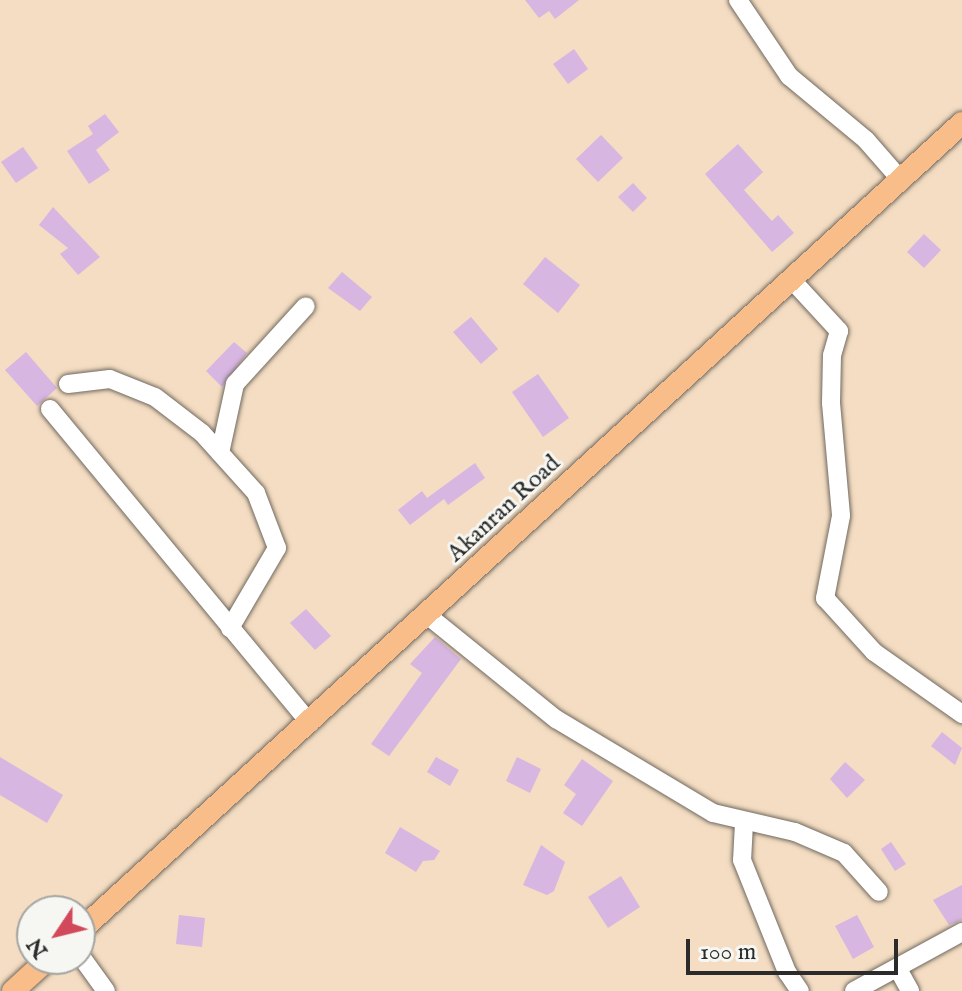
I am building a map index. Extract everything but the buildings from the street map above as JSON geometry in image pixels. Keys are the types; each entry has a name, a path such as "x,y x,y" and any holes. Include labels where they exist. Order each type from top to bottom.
{"main road":[{"name":"Akanran Road","path":"96,917 962,123"},
{"path":"13,991 30,975"}],"street":[{"path":"738,0 789,76 866,140 900,179"},
{"path":"791,279 839,331 832,355 831,403 841,516 825,598 874,652 962,714"},
{"path":"220,453 235,384 306,306"},
{"path":"68,384 110,379 155,397 220,453 256,493 277,548 230,628"},
{"path":"50,409 310,723"},
{"path":"427,615 556,719 713,813 744,823 795,832 844,853 879,892"},
{"path":"744,823 742,860 787,972 800,991"},
{"path":"854,991 962,932"},
{"path":"898,969 910,991"}]}
